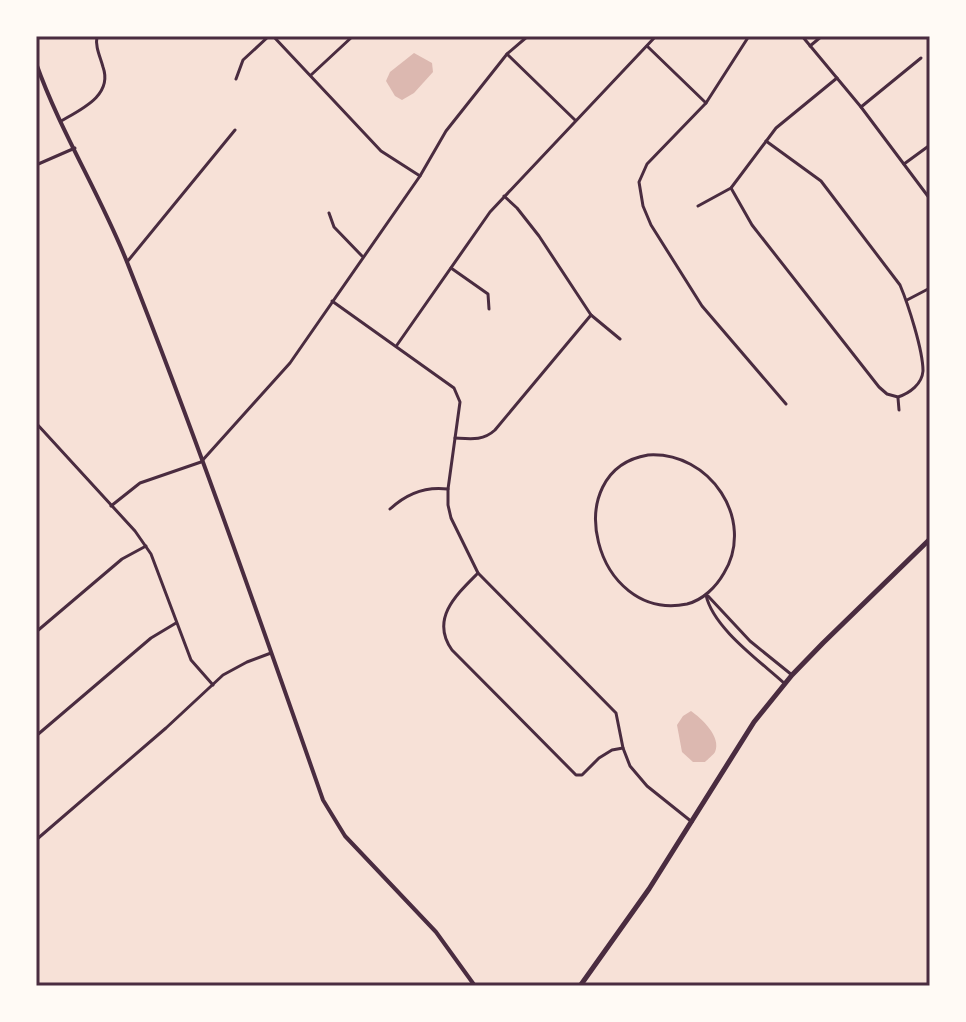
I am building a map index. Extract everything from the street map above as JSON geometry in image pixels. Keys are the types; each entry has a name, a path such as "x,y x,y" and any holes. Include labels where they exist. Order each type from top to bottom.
{"main road":[{"path":"36,63 107,212 127,262 323,800 333,819 364,859 442,938 475,986"},
{"path":"580,986 626,923 692,822 729,758 792,675 930,539"}],"street":[{"path":"61,121 99,96 105,86 107,77 96,44 97,36"},
{"path":"236,79 243,60 271,36 381,151 420,176"},
{"path":"311,75 353,36"},
{"path":"111,506 140,483 201,462 290,363 420,176 471,95 507,54 528,36"},
{"path":"396,346 504,196 656,36"},
{"path":"749,36 706,103 647,164 639,182 643,206 651,225 702,306 786,404"},
{"path":"802,36 861,107 930,199"},
{"path":"810,46 822,36"},
{"path":"647,46 706,103"},
{"path":"507,54 575,120"},
{"path":"861,107 921,58"},
{"path":"698,206 731,188 776,128 837,78"},
{"path":"127,262 235,130"},
{"path":"731,188 752,225 870,378 887,394 898,397 917,385 923,371 907,300 896,278 821,181 766,141"},
{"path":"904,164 930,145"},
{"path":"36,165 75,148"},
{"path":"504,196 539,236 591,315 620,339"},
{"path":"329,213 334,227 362,256"},
{"path":"451,268 488,294 489,309"},
{"path":"907,300 930,288"},
{"path":"332,301 446,381 458,395 448,489 451,518 478,573 616,713 623,748 638,777 692,822"},
{"path":"455,438 475,440 487,437 495,430 591,315"},
{"path":"923,371 930,372"},
{"path":"898,397 899,410"},
{"path":"36,423 146,546 191,660 213,685"},
{"path":"643,456 672,457 705,475 723,495 735,524 734,552 722,578 706,595 684,604 654,601 627,588 607,566 596,540 595,522 604,490 622,465 643,456"},
{"path":"390,509 411,493 437,487 448,489"},
{"path":"36,632 122,559 146,546"},
{"path":"478,573 454,596 445,615 445,636 460,659 576,775 584,773 607,753 623,748"},
{"path":"706,595 750,641 792,675"},
{"path":"706,595 708,605 727,630 785,684"},
{"path":"36,736 151,638 177,622"},
{"path":"36,840 234,668 271,653"}],"shaded area":[{"path":"414,53 432,63 433,72 414,93 402,100 395,96 386,81 390,72"},
{"path":"691,711 705,723 716,740 715,752 705,762 693,762 682,752 677,725"}]}
